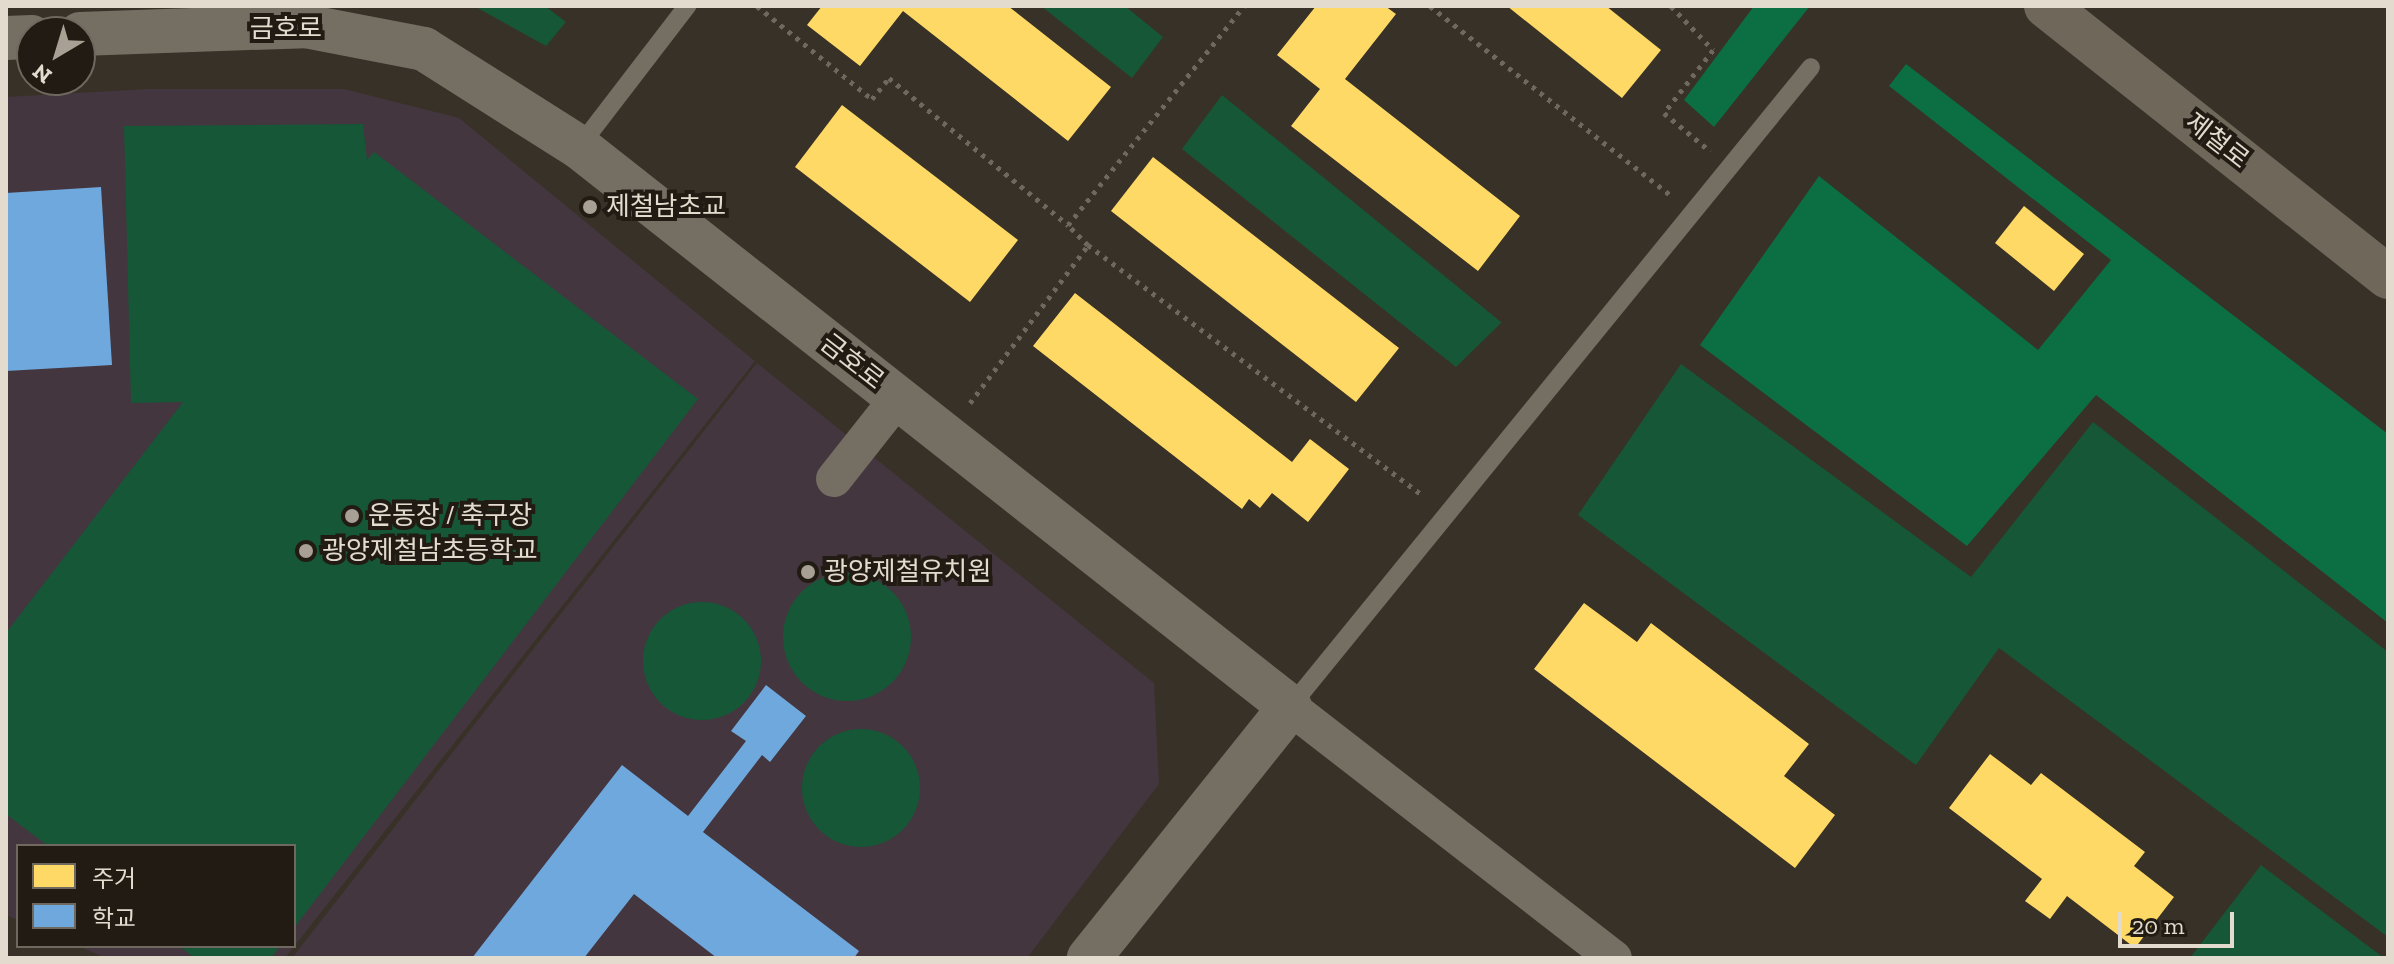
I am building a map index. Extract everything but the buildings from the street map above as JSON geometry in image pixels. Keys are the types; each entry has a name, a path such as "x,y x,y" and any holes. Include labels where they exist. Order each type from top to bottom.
{"main road":[{"name":"제철로","path":"2046,6 2388,277"}],"street":[{"name":"금호로","path":"96,33 305,26 354,31 424,49 579,147 1290,707"},
{"path":"834,479 898,398"},
{"path":"1089,958 1290,707 1614,958"}],"lane":[{"path":"579,147 687,6"},
{"path":"1290,707 1811,67"}],"path":[{"path":"757,6 872,99 889,78 1068,225 1088,245 1447,514"},
{"path":"1068,225 1244,6"},
{"path":"1430,6 1692,212"},
{"path":"1671,6 1713,50 1664,113 1729,167"},
{"path":"946,435 1088,245"}],"shaded area":[{"name":"운동장 / 축구장","path":"148,89 344,89 459,118 755,361 296,944 296,844 16,844 16,919 6,915 6,97 96,96 96,92"},
{"name":"광양제철유치원","path":"757,363 1154,683 1159,784 1027,958 292,958"},
{"name":"운동장 / 축구장","path":"83,948 293,948 285,958 106,958"}],"green space":[{"path":"474,6 545,6 566,22 546,46"},
{"path":"1041,6 1125,6 1163,37 1132,78"},
{"path":"1754,6 1810,6 1714,127 1684,100"},
{"path":"1906,64 2388,434 2388,623 2096,395 1967,546 1700,345 1819,176 2038,350 2111,260 1889,86"},
{"path":"1222,95 1502,322 1456,367 1182,149"},
{"name":"운동장 / 축구장","path":"363,124 367,160 374,152 698,399 296,925 296,844 45,844 6,814 6,633 183,402 131,403 124,126"},
{"path":"1681,364 1971,577 2093,422 2388,652 2388,937 1999,648 1916,765 1578,515"},
{"path":"847,573 871,578 892,592 906,613 911,637 906,661 892,682 871,696 847,701 823,696 802,682 788,661 783,637 788,613 802,592 823,578"},
{"path":"702,602 725,607 744,619 756,638 761,661 756,684 744,703 725,715 702,720 679,715 660,703 648,684 643,661 648,638 660,619 679,607"},
{"path":"861,729 894,739 910,755 920,788 910,821 894,837 861,847 828,837 812,821 802,788 812,755 828,739"},
{"path":"2261,865 2384,958 2190,958"},
{"path":"182,948 278,948 271,958 195,958"}],"place":[{"name":"제철남초교","path":"590,207"},
{"name":"운동장 / 축구장","path":"352,516"},
{"name":"광양제철남초등학교","path":"306,551"},
{"name":"광양제철유치원","path":"808,572"}]}
